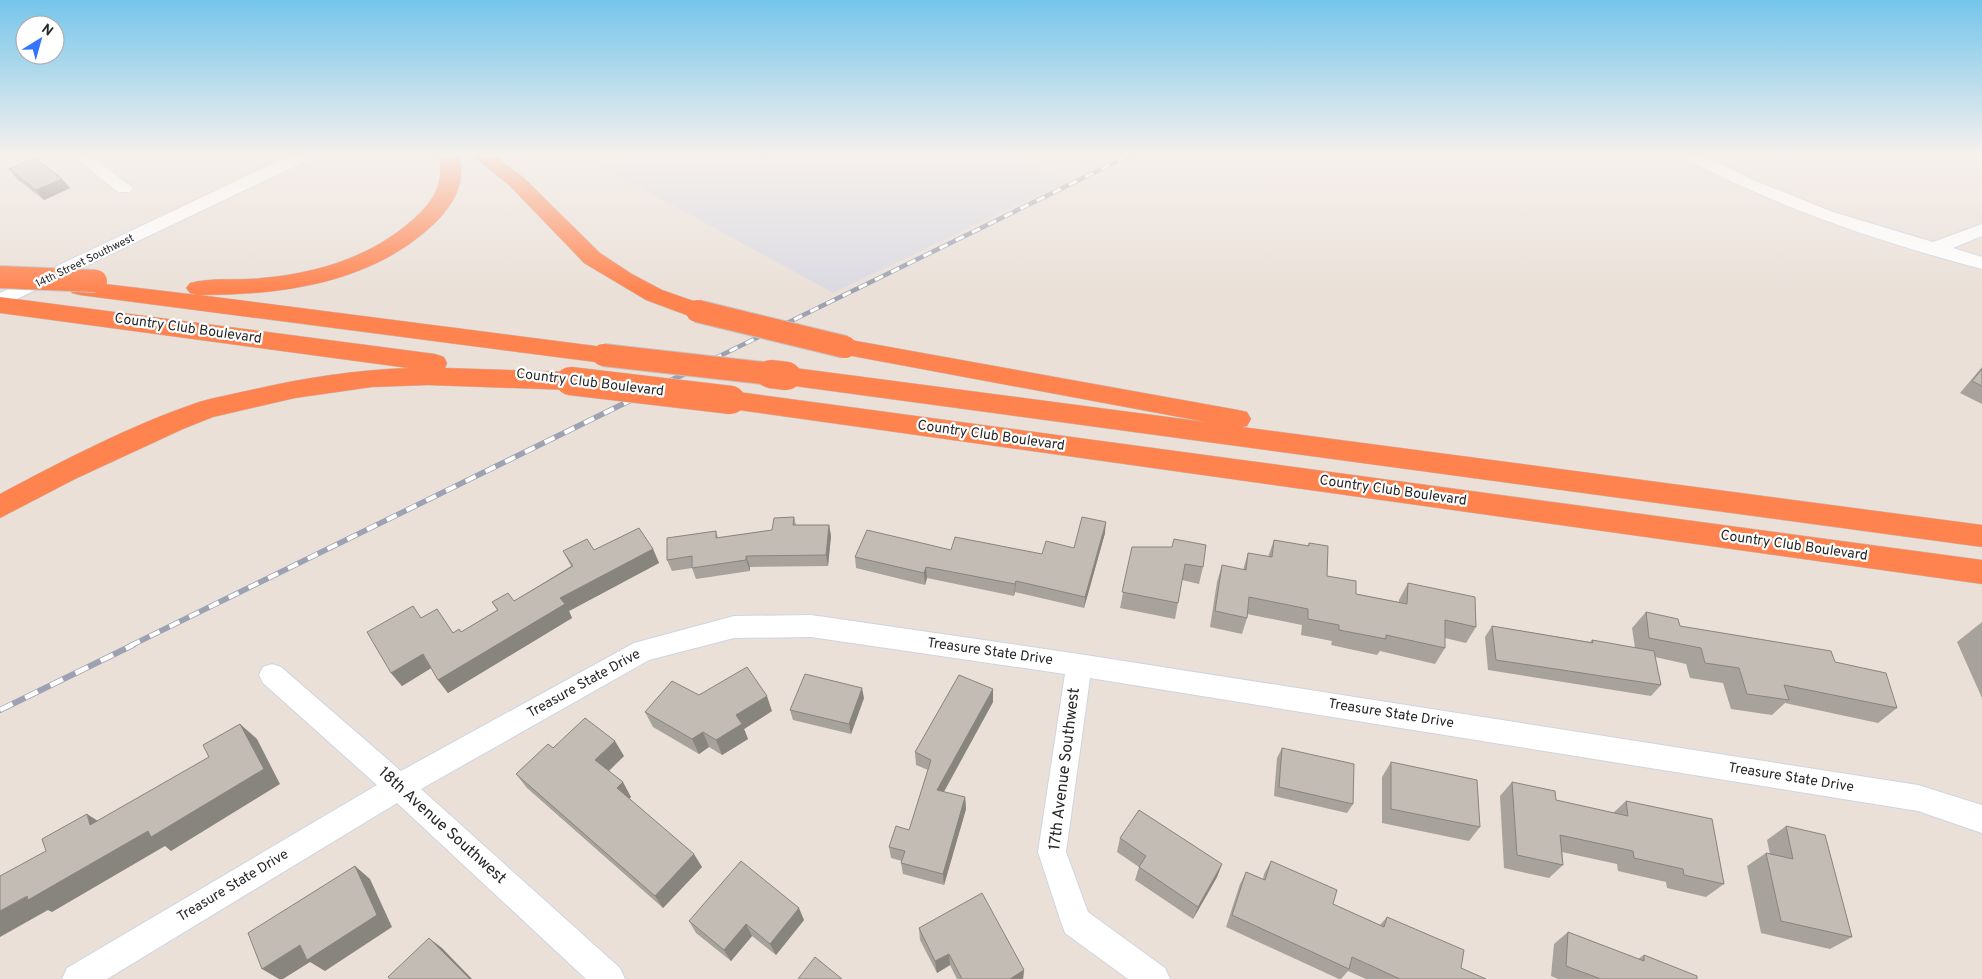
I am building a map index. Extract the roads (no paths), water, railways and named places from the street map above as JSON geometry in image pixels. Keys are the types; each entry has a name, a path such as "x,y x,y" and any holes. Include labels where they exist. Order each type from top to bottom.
{"highway":[{"path":"88,285 241,288 277,284 327,274 382,253 413,233 443,201"},
{"path":"535,201 592,258 624,279 654,295 697,311 845,347 1322,435 1385,455"},
{"name":"Country Club Boulevard","path":"0,277 88,285 603,355 787,376 1057,414 1385,455 1982,536"},
{"name":"Country Club Boulevard","path":"0,303 570,381 731,400 1982,572"},
{"path":"0,507 65,472 174,422 208,409 287,391 372,378 428,376 570,381"}],"street":[{"name":"14th Street Southwest","path":"0,287 182,201"},
{"name":"14th Street Southwest","path":"0,303 210,201"},
{"path":"1789,201 1827,216 1982,264"},
{"path":"1932,248 1957,241 1982,228"},
{"name":"Treasure State Drive","path":"78,979 399,787 642,651 734,627 811,626 1079,665 1918,798 1982,819"},
{"name":"17th Avenue Southwest","path":"1079,665 1052,852 1076,922 1154,979"},
{"name":"18th Avenue Southwest","path":"272,675 399,787 610,979"}],"railway":[{"path":"681,375 1037,201"},
{"path":"130,646 684,374"},
{"path":"0,710 133,645"}]}
